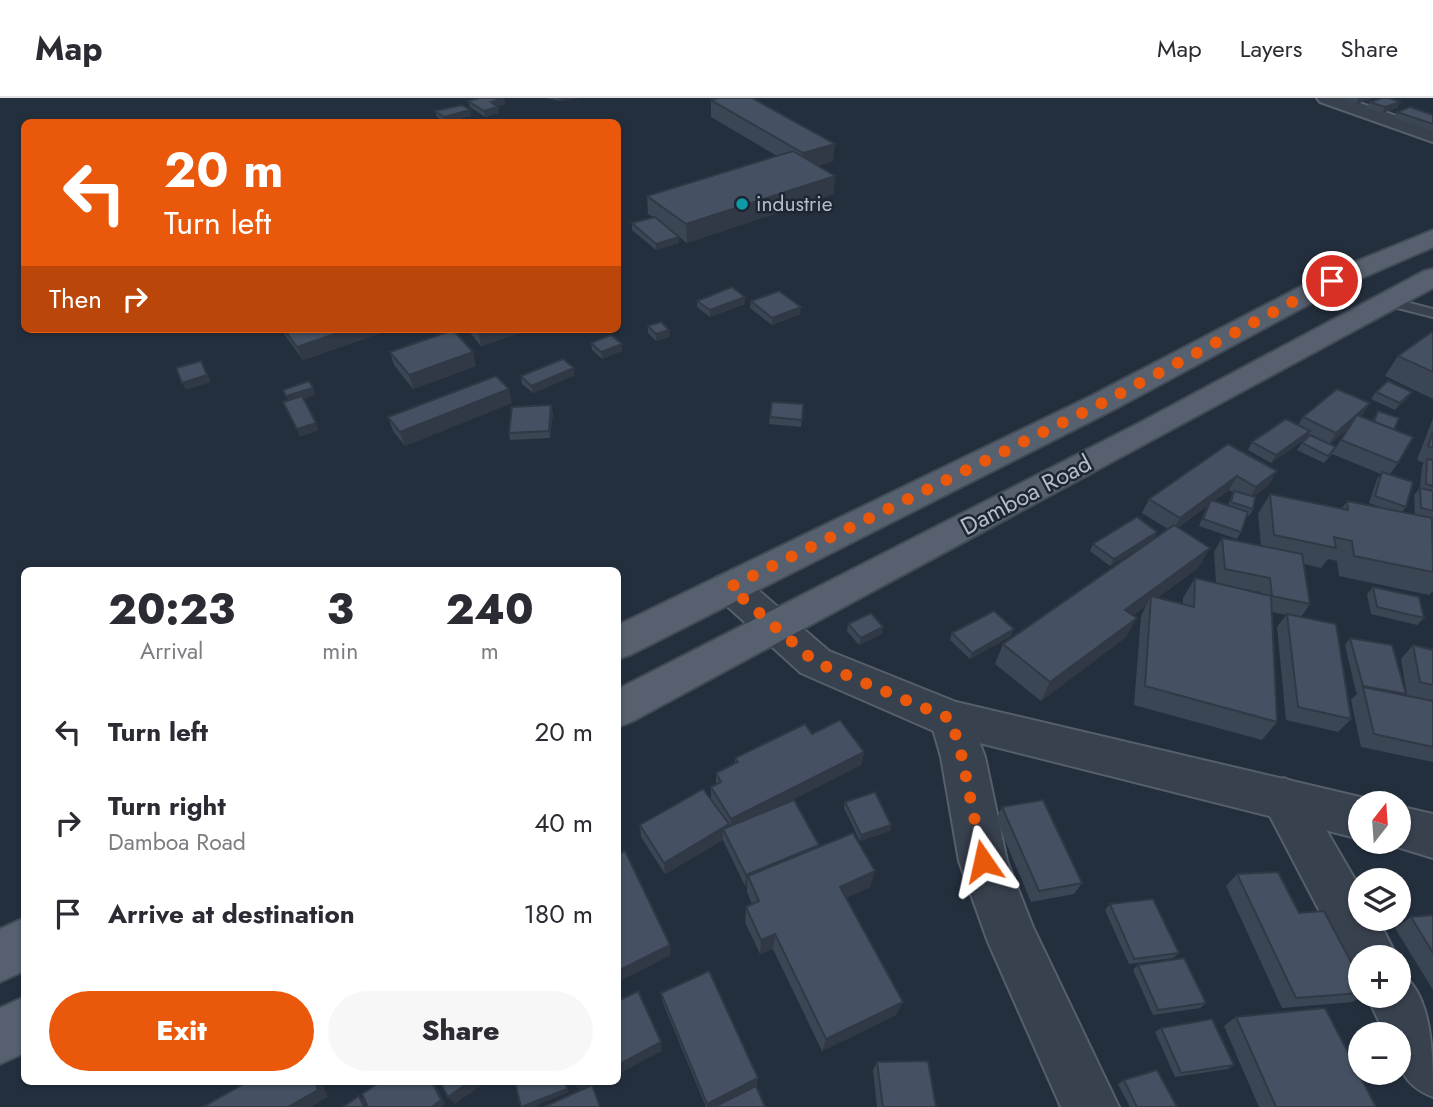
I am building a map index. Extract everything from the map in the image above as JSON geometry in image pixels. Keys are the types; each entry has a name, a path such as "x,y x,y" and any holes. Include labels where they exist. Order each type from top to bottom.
{"main road":[{"name":"Damboa Road","path":"621,642 1102,403 1332,281 1433,238"},
{"name":"Damboa Road","path":"621,707 1152,429 1433,277"},
{"path":"1102,403 1152,429"},
{"path":"0,956 21,946"},
{"path":"0,1037 21,1026"}],"street":[{"path":"1327,98 1433,136"},
{"path":"730,587 815,662 951,719 1348,815"},
{"path":"951,719 962,757 983,861 1014,942 1090,1107"},
{"path":"1284,799 1364,945"},
{"path":"1411,830 1433,836"},
{"path":"1399,1008 1433,1069"}],"lane":[{"path":"1387,301 1433,313"}],"building":[{"path":"504,98 491,102 498,107 484,111 468,101"},
{"path":"752,98 835,144 803,153 711,100"},
{"path":"1382,98 1400,102 1385,107 1370,102"},
{"path":"462,105 470,110 444,117 435,111"},
{"path":"1410,107 1433,115 1433,124 1397,112"},
{"path":"793,151 835,176 686,224 647,196"},
{"path":"655,217 679,237 656,244 632,223"},
{"path":"732,287 745,297 710,310 697,301"},
{"path":"779,291 801,307 772,318 751,301"},
{"path":"661,322 669,330 656,334 648,326"},
{"path":"1433,331 1433,372 1398,356"},
{"path":"287,333 337,333 297,347"},
{"path":"444,333 456,333 473,352 409,375 390,352"},
{"path":"611,335 622,344 601,352 591,343"},
{"path":"563,359 574,368 531,386 521,376"},
{"path":"201,361 207,375 182,383 176,368"},
{"path":"496,376 509,389 400,432 388,417"},
{"path":"309,381 313,388 286,396 283,390"},
{"path":"1388,381 1412,392 1400,403 1376,392"},
{"path":"1337,389 1370,403 1336,433 1303,417"},
{"path":"302,396 316,423 297,429 283,402"},
{"path":"772,402 803,404 802,420 770,417"},
{"path":"551,405 549,431 509,433 512,407"},
{"path":"1378,411 1399,418 1394,430 1374,422"},
{"path":"1357,415 1413,437 1398,463 1341,440"},
{"path":"1286,419 1310,431 1276,455 1252,442"},
{"path":"1433,432 1433,448 1428,446"},
{"path":"1310,435 1336,447 1328,456 1302,443"},
{"path":"1228,444 1277,471 1256,487 1237,476 1180,518 1149,499"},
{"path":"1427,459 1433,460 1433,486 1426,484"},
{"path":"1382,472 1413,482 1406,507 1375,496"},
{"path":"1420,488 1433,491 1433,511 1421,508"},
{"path":"1234,491 1255,497 1253,509 1231,502"},
{"path":"1270,494 1348,510 1347,501 1432,518 1433,572 1354,556 1352,541 1334,537 1336,548 1274,535"},
{"path":"1211,500 1248,512 1241,532 1203,519"},
{"path":"1137,517 1157,532 1114,559 1093,544"},
{"path":"1174,525 1210,548 1125,610 1137,618 1050,682 1003,644"},
{"path":"1222,538 1302,554 1310,604 1272,596 1270,578 1225,569"},
{"path":"1195,578 1271,596 1277,722 1145,686 1151,596 1194,607"},
{"path":"1373,587 1419,597 1424,618 1377,607"},
{"path":"994,611 1014,629 972,653 952,633"},
{"path":"871,613 883,627 861,638 848,624"},
{"path":"1287,614 1336,624 1351,719 1298,707"},
{"path":"1350,638 1392,645 1406,694 1363,686"},
{"path":"1413,645 1433,650 1433,685 1420,682"},
{"path":"1363,687 1433,701 1433,747 1374,734"},
{"path":"840,720 864,752 731,819 711,787 721,782 716,773 738,762 735,758 805,724 812,734"},
{"path":"703,789 729,824 664,863 640,825"},
{"path":"875,792 891,825 861,835 845,802"},
{"path":"794,800 819,845 746,875 723,829"},
{"path":"1043,800 1082,883 1039,891 1002,807"},
{"path":"853,833 875,871 840,887 903,1002 826,1039 775,934 761,940 746,907 759,901 748,876"},
{"path":"625,851 670,945 621,970 621,853"},
{"path":"1278,872 1299,913 1324,911 1348,956 1348,994 1296,998 1237,874"},
{"path":"1153,899 1179,953 1134,959 1110,904"},
{"path":"1433,915 1433,953 1411,917"},
{"path":"1184,958 1206,1003 1158,1010 1138,965"},
{"path":"709,971 758,1078 707,1104 661,993"},
{"path":"638,991 661,1042 621,1063 621,1000"},
{"path":"1325,1008 1348,1053 1348,1085 1365,1085 1376,1107 1276,1107 1236,1017"},
{"path":"1212,1019 1234,1065 1181,1073 1161,1028"},
{"path":"928,1061 936,1107 883,1107 877,1062"},
{"path":"1157,1070 1177,1107 1137,1107 1124,1080"},
{"path":"242,1085 316,1085 318,1090 288,1107 203,1107"},
{"path":"376,1085 434,1085 441,1100 432,1107 368,1107 362,1094"},
{"path":"442,1085 465,1085 448,1097"},
{"path":"516,1085 566,1085 567,1089 521,1107"},
{"path":"592,1085 600,1107 544,1107"},
{"path":"756,1086 765,1107 714,1107"},
{"path":"359,1096 364,1107 343,1107"}],"place":[{"name":"industrie","path":"742,204"}],"route":[{"path":"983,861 962,757 951,719 815,662 730,587 1102,403 1332,281"}]}
